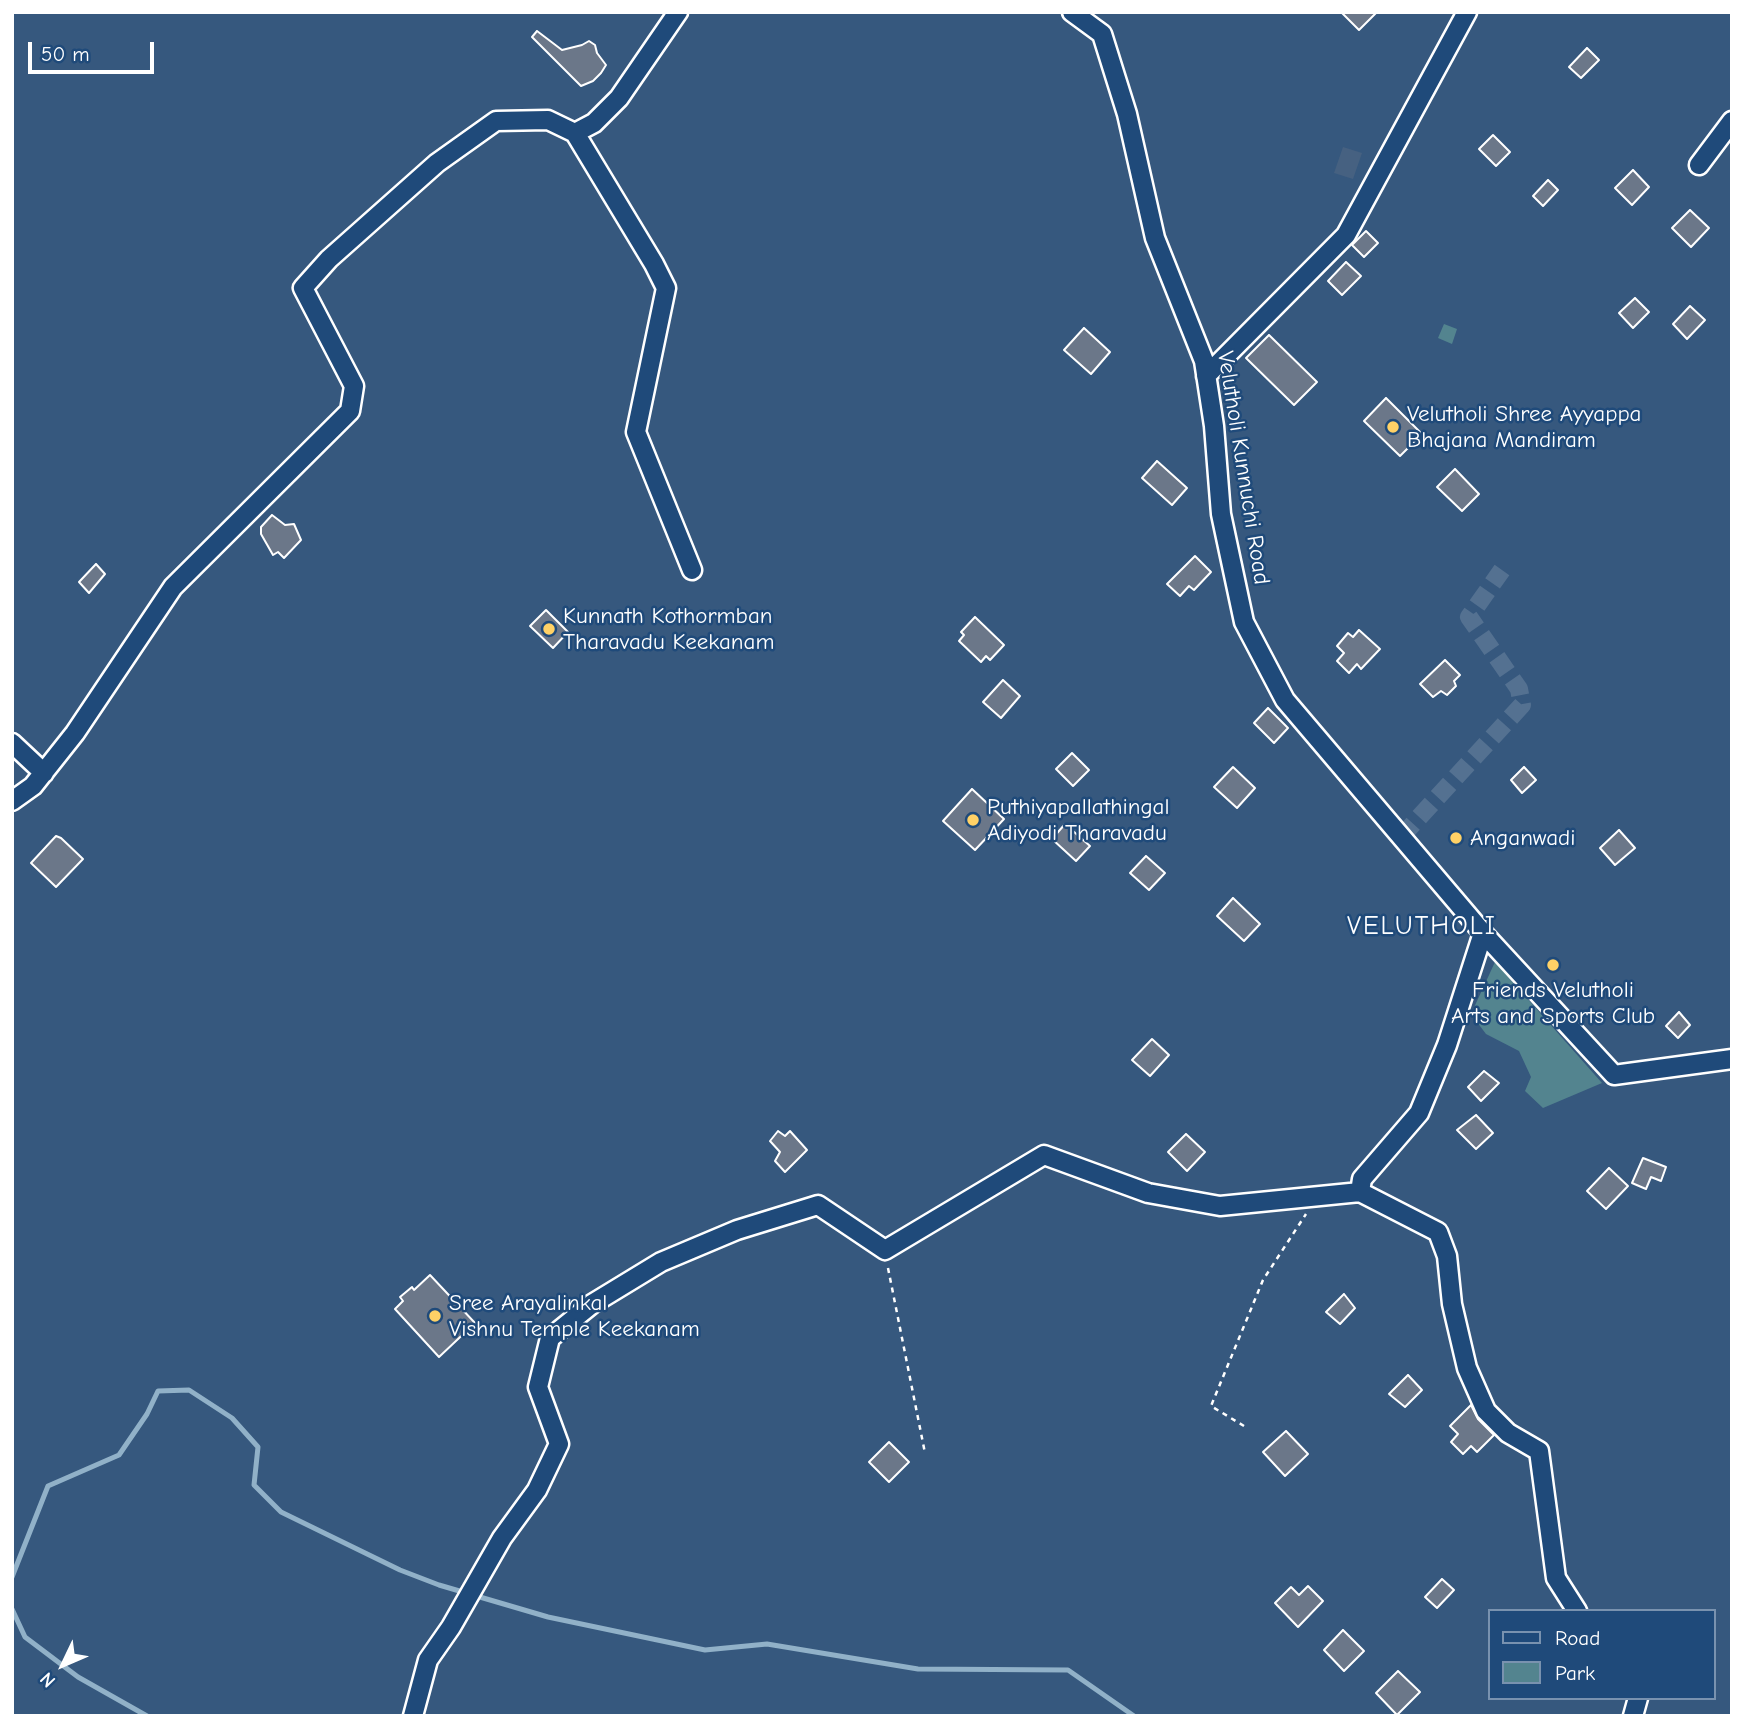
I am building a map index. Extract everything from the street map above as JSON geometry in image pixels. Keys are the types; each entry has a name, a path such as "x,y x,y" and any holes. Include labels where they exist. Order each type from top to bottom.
{"street":[{"path":"575,133 594,123 618,98 678,12"},
{"name":"Velutholi Kunnuchi Road","path":"1072,12 1102,34 1127,114 1155,238 1204,361 1214,426 1221,514 1244,622 1285,700 1483,933 1614,1075 1732,1059"},
{"path":"1206,376 1346,235 1467,12"},
{"path":"12,801 33,786 75,733 173,587 350,411 355,386 303,288 329,259 437,163 496,121 548,120 575,133 666,288 636,432 691,570"},
{"path":"1699,165 1732,121"},
{"path":"12,743 44,773"},
{"path":"1360,1192 1362,1179 1419,1113 1447,1045 1483,933"},
{"path":"413,1716 428,1660 502,1538 537,1490 559,1444 538,1387 550,1338 592,1304 661,1262 737,1230 818,1205 885,1250 1044,1155 1148,1193 1220,1206 1360,1192 1438,1232 1447,1255 1452,1304 1467,1368 1486,1410 1508,1433 1539,1451 1556,1578 1576,1609"}],"path":[{"path":"1244,1426 1211,1406 1263,1280 1318,1197"},
{"path":"885,1250 925,1453"}],"shaded area":[{"path":"1343,147 1362,153 1353,179 1334,173"}],"green space":[{"path":"1444,324 1457,329 1452,344 1438,338"},
{"path":"1495,962 1602,1083 1543,1108 1525,1091 1531,1077 1519,1051 1486,1034 1471,1014"}],"building":[{"path":"1341,12 1377,12 1359,30"},
{"path":"537,31 562,50 589,41 595,45 597,53 606,65 593,81 581,86 532,37"},
{"path":"1587,48 1599,60 1581,78 1569,67"},
{"path":"1493,135 1510,152 1496,166 1479,149"},
{"path":"1633,170 1649,187 1632,205 1615,188"},
{"path":"1548,180 1558,190 1543,206 1533,196"},
{"path":"1690,210 1709,228 1691,247 1672,228"},
{"path":"1366,231 1378,243 1364,257 1352,245"},
{"path":"1346,262 1361,276 1342,295 1328,281"},
{"path":"1635,298 1649,312 1633,328 1619,313"},
{"path":"1690,306 1705,320 1687,339 1673,324"},
{"path":"1084,328 1110,352 1091,374 1064,350"},
{"path":"1269,335 1317,382 1294,405 1246,358"},
{"name":"Velutholi Shree Ayyappa Bhajana Mandiram","path":"1386,398 1422,434 1400,456 1364,421"},
{"path":"1157,461 1187,488 1172,505 1142,478"},
{"path":"1455,469 1479,494 1462,511 1437,487"},
{"path":"272,515 285,525 294,524 301,540 284,558 278,552 273,555 261,534 261,527"},
{"path":"1195,556 1211,572 1194,590 1189,586 1180,596 1167,584"},
{"path":"96,564 105,574 89,593 79,582"},
{"name":"Kunnath Kothormban Tharavadu Keekanam","path":"546,610 568,632 553,648 530,626"},
{"path":"975,617 1004,645 990,660 986,656 981,662 959,641 964,635 961,632"},
{"path":"1359,630 1380,649 1361,669 1357,664 1349,673 1337,661 1344,653 1337,646 1348,633 1353,637"},
{"path":"1445,660 1460,675 1454,681 1456,686 1447,695 1441,691 1433,697 1420,684"},
{"path":"1003,680 1020,696 1001,718 983,702"},
{"path":"1268,708 1288,728 1274,743 1254,723"},
{"path":"1072,753 1089,770 1073,786 1056,769"},
{"path":"1233,767 1255,788 1237,808 1214,787"},
{"path":"1524,767 1536,780 1522,793 1511,780"},
{"name":"Puthiyapallathingal Adiyodi Tharavadu","path":"972,789 1004,819 975,850 943,821"},
{"path":"1065,824 1090,846 1076,861 1052,839"},
{"path":"1619,830 1635,848 1615,865 1600,848"},
{"path":"56,836 83,859 56,887 31,863"},
{"path":"1146,856 1165,873 1149,890 1130,873"},
{"path":"1233,898 1260,924 1244,941 1217,916"},
{"path":"1679,1012 1690,1025 1678,1038 1666,1026"},
{"path":"1152,1039 1169,1055 1150,1076 1132,1060"},
{"path":"1484,1071 1499,1083 1481,1101 1468,1087"},
{"path":"1476,1115 1493,1133 1476,1149 1457,1130"},
{"path":"778,1131 785,1136 790,1131 807,1150 785,1172 775,1161 780,1152 770,1141"},
{"path":"1186,1134 1205,1152 1187,1171 1168,1152"},
{"path":"1643,1158 1666,1167 1661,1181 1651,1177 1646,1189 1632,1183"},
{"path":"1609,1168 1628,1186 1606,1209 1587,1191"},
{"name":"Sree Arayalinkal Vishnu Temple Keekanam","path":"430,1275 475,1323 439,1357 395,1309 403,1301 400,1297 412,1287 414,1290"},
{"path":"1344,1294 1355,1308 1340,1324 1326,1312"},
{"path":"1408,1375 1422,1390 1405,1407 1389,1394"},
{"path":"1471,1405 1478,1419 1494,1435 1477,1452 1471,1446 1463,1454 1451,1442 1458,1434 1450,1426"},
{"path":"1286,1431 1308,1454 1285,1476 1263,1452"},
{"path":"889,1442 909,1462 889,1482 869,1462"},
{"path":"1442,1579 1454,1590 1437,1608 1425,1597"},
{"path":"1308,1586 1323,1601 1298,1627 1275,1603 1291,1587 1299,1595"},
{"path":"1343,1630 1364,1651 1344,1671 1324,1650"},
{"path":"1398,1671 1420,1692 1397,1715 1376,1693"}],"waterway":[{"path":"12,1577 48,1486 119,1455 147,1414 158,1391 189,1390 232,1418 258,1447 254,1485 281,1512 400,1570 439,1585 548,1617 705,1650 767,1644 918,1669 1068,1670 1134,1716"},
{"path":"12,1609 25,1637 78,1677 147,1716"}],"tunnel":[{"path":"1401,837 1522,705 1519,689 1469,617 1502,570"}],"place":[{"name":"Velutholi Shree Ayyappa Bhajana Mandiram","path":"1393,427"},
{"name":"Kunnath Kothormban Tharavadu Keekanam","path":"549,629"},
{"name":"Puthiyapallathingal Adiyodi Tharavadu","path":"973,820"},
{"name":"Anganwadi","path":"1456,838"},
{"name":"Friends Velutholi Arts and Sports Club","path":"1553,965"},
{"name":"Sree Arayalinkal Vishnu Temple Keekanam","path":"435,1316"}],"district":[{"name":"VELUTHOLI","path":"1422,927"}]}
